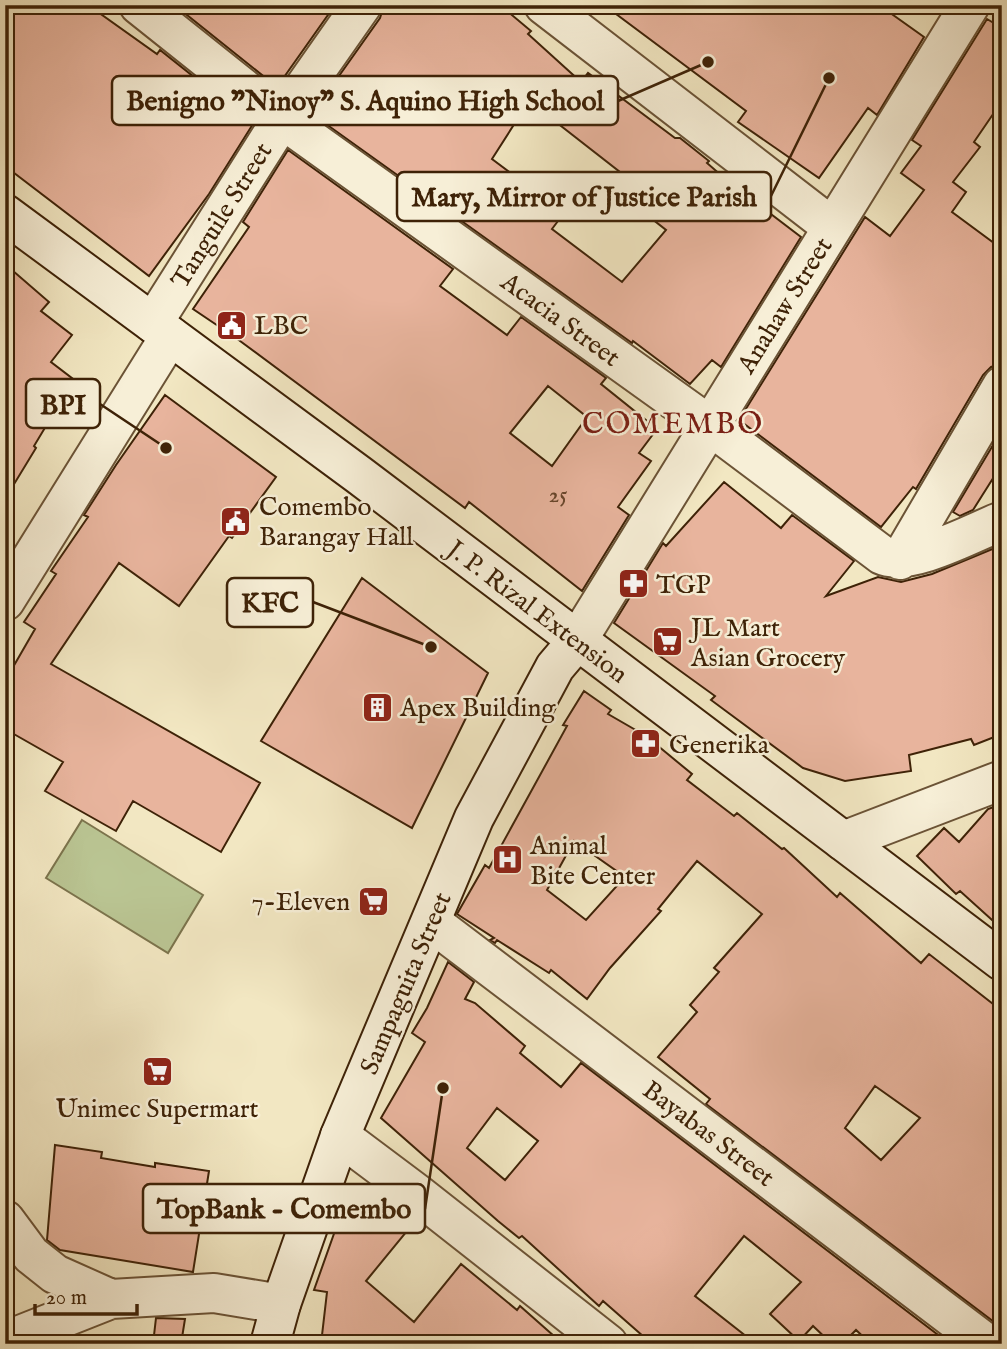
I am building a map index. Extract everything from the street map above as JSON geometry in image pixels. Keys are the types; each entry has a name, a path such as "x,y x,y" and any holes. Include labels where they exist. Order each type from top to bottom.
{"street":[{"name":"Acacia Street","path":"139,5 282,119 709,425 882,555 901,560"},
{"name":"Tanguile Street","path":"5,601 282,119 362,5"},
{"path":"544,5 832,227"},
{"name":"Anahaw Street","path":"577,640 970,5"},
{"name":"J. P. Rizal Extension","path":"6,214 359,475 1002,961"},
{"path":"901,560 1002,386"},
{"path":"901,560 1002,521"},
{"name":"Sampaguita Street","path":"270,1344 281,1304 340,1136 474,818 555,667 577,640"},
{"path":"843,841 1002,780"},
{"name":"Bayabas Street","path":"431,922 987,1344"},
{"path":"340,1136 608,1344"},
{"path":"5,1220 31,1255 55,1274 111,1299"},
{"path":"5,1341 111,1299 214,1293 281,1304"}],"green space":[{"path":"82,820 203,895 168,953 46,878"}],"building":[{"path":"5,5 88,5 157,54 160,50 253,124 209,194 149,276 5,166"},
{"path":"194,5 335,5 277,87 187,15"},
{"path":"384,5 500,5 531,31 528,34 581,82 588,73 675,138 680,138 709,161 707,163 730,183 801,237 721,367 712,360 690,384 312,114 380,18","holes":["529,101 625,176 614,189 666,230 622,282 552,229 564,213 492,159"]},
{"path":"604,5 879,5 924,37 877,115 868,108 819,178 738,122 746,111"},
{"path":"987,19 1002,28 1002,101 974,142 980,147 953,182 966,192 952,212 1002,249 1002,364 991,367 983,375 916,489 913,487 881,527 739,420 865,217 890,236 924,190 901,173 921,146 912,140"},
{"path":"288,150 453,269 440,286 507,335 521,317 606,378 601,384 657,429 639,453 651,461 618,507 629,515 582,591 469,502 465,508 193,309 249,227 243,222","holes":["548,386 587,417 552,466 510,433"]},
{"path":"5,264 49,302 41,311 72,335 51,362 77,382 61,401 5,499"},
{"path":"165,395 276,477 232,538 229,536 179,606 119,563 51,664 260,783 221,852 133,801 116,831 45,791 63,762 5,729 5,681 35,629 24,622 56,574 51,571 88,517 84,515"},
{"path":"1002,430 1002,464 973,510 960,516 953,512"},
{"path":"724,482 781,528 792,515 854,561 826,596 878,577 901,582 932,574 1002,545 1002,734 974,745 971,739 909,755 911,771 845,781 803,768 711,700 715,696 614,623 663,543 666,546"},
{"name":"Apex Building","path":"362,578 488,673 412,828 261,741"},
{"path":"584,691 611,710 608,714 646,736 692,774 687,780 734,816 737,813 784,848 837,897 840,893 921,963 929,954 1002,1011 1002,1328 706,1104 710,1099 658,1057 697,1012 690,1005 719,972 714,968 762,914 697,861 658,909 661,911 610,968 587,999 551,970 549,973 497,940 495,943 490,940 494,938 457,914 485,865 489,868 567,726 563,725","holes":["574,841 625,877 586,920 547,890","875,1086 920,1118 881,1160 845,1128"]},
{"path":"1002,804 1002,929 960,891 956,894 917,856 944,828 959,842 988,809"},
{"path":"448,962 474,982 465,999 475,1003 525,1046 520,1053 561,1087 581,1063 950,1344 871,1344 856,1330 842,1344 832,1344 813,1326 799,1341 770,1314 801,1282 744,1236 695,1296 756,1344 652,1344 603,1301 599,1306 522,1236 519,1238 498,1221 381,1118 425,1042 412,1033","holes":["497,1108 538,1141 505,1180 467,1148"]},
{"path":"55,1145 102,1152 101,1158 155,1167 155,1163 209,1171 193,1272 60,1250 47,1240"},
{"path":"365,1186 412,1225 366,1281 414,1322 461,1264 517,1310 520,1306 563,1344 321,1344 327,1292 314,1290 341,1214"},
{"path":"156,1318 185,1319 181,1344 153,1344"}],"place":[{"name":"Benigno \"Ninoy\" S. Aquino High School","path":"708,62"},
{"name":"Mary, Mirror of Justice Parish","path":"829,78"},
{"name":"LBC","path":"231,325"},
{"name":"BPI","path":"166,448"},
{"name":"Comembo Barangay Hall","path":"236,521"},
{"name":"TGP","path":"633,584"},
{"name":"JL Mart Asian Grocery","path":"668,642"},
{"name":"KFC","path":"431,647"},
{"name":"Apex Building","path":"377,707"},
{"name":"Generika","path":"646,744"},
{"name":"Animal Bite Center","path":"507,860"},
{"name":"7-Eleven","path":"373,901"},
{"name":"Unimec Supermart","path":"157,1072"},
{"name":"TopBank - Comembo","path":"443,1088"}],"district":[{"name":"COMEMBO","path":"673,423"}]}
